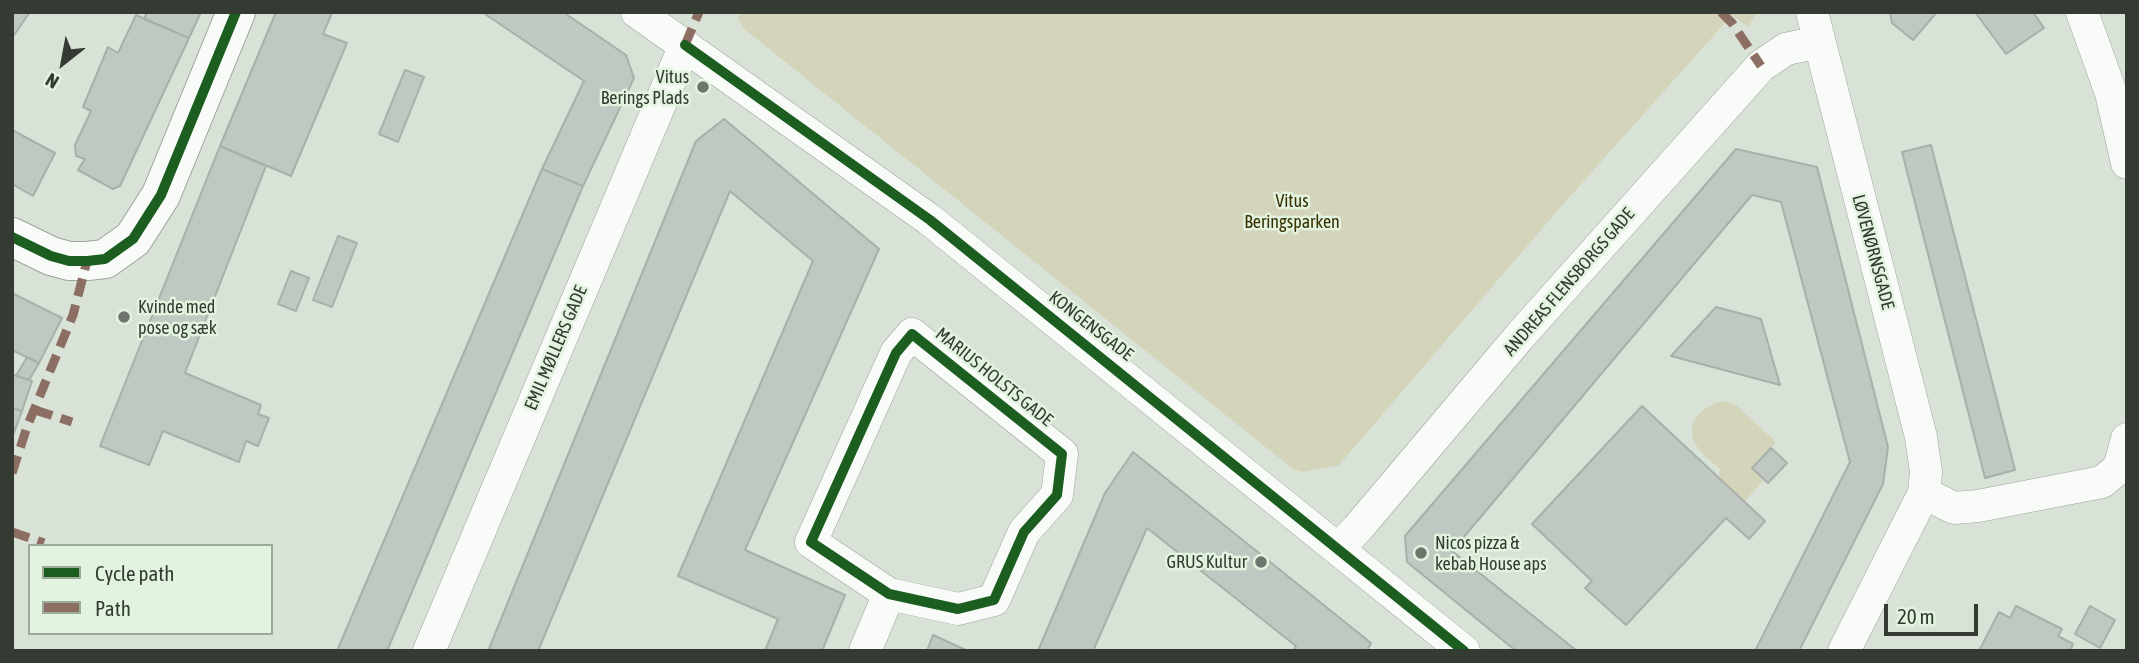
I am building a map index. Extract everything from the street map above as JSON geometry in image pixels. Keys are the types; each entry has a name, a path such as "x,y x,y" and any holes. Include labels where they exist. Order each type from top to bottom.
{"street":[{"path":"12,237 51,256 69,261 105,259 133,239 161,195 236,12"},
{"path":"637,12 685,45"},
{"name":"LØVENØRNSGADE","path":"1812,12 1921,437 1926,472 1924,493 1844,651"},
{"path":"2081,12 2111,93 2127,163"},
{"name":"ANDREAS FLENSBORGS GADE","path":"1339,548 1520,336 1761,66 1786,49 1819,43"},
{"name":"KONGENSGADE","path":"685,45 930,220 1464,651"},
{"name":"EMIL MØLLERS GADE","path":"429,651 685,45"},
{"name":"MARIUS HOLSTS GADE","path":"912,334 1062,454 1057,495 1024,532 994,600 957,609 889,594 811,542 896,353 912,334"},
{"path":"1924,493 1954,508 1978,506 2102,482 2119,468 2127,439"},
{"path":"865,651 889,594"}],"green space":[{"name":"Vitus Beringsparken","path":"741,12 1757,12 1748,27 1728,15 1725,23 1565,202 1339,465 1302,472 1293,469 743,28 738,19"},
{"path":"1725,401 1737,406 1776,442 1752,468 1764,480 1744,502 1719,478 1720,469 1701,452 1693,437 1694,422 1703,410"}],"building":[{"path":"12,12 30,12 12,38"},
{"path":"147,12 201,12 189,38 144,19"},
{"path":"276,12 332,13 323,34 347,43 291,176 220,146"},
{"path":"482,12 563,12 626,55 634,78 583,186 542,169 584,81"},
{"path":"1890,12 1937,12 1913,40 1892,23"},
{"path":"1975,12 2033,12 2044,28 2006,54"},
{"path":"136,15 189,38 120,186 113,189 78,170 85,159 76,156 75,145 91,111 83,107 108,47 118,53"},
{"path":"405,70 424,77 398,142 379,134"},
{"path":"724,119 879,249 745,550 845,595 822,651 765,651 778,619 678,576 813,261 730,191 538,651 488,651 696,141"},
{"path":"12,130 55,153 33,196 12,184"},
{"path":"1931,145 2015,470 1985,478 1902,152"},
{"path":"220,146 266,166 185,373 261,405 258,414 269,418 258,446 246,441 239,462 163,431 149,465 100,446"},
{"path":"1736,149 1817,167 1888,447 1883,484 1799,651 1755,651 1850,462 1781,202 1752,195 1452,551 1577,651 1516,651 1407,562 1405,536"},
{"path":"542,169 583,186 387,651 337,651"},
{"path":"338,236 357,243 332,307 313,300"},
{"path":"291,271 309,278 296,311 278,304"},
{"path":"12,293 62,318 39,363 12,350"},
{"path":"1716,307 1761,319 1780,385 1671,356"},
{"path":"27,357 39,363 29,380 16,376"},
{"path":"12,374 32,381 22,411 12,408"},
{"path":"1642,406 1765,521 1749,539 1726,518 1626,625 1585,588 1592,581 1532,524"},
{"path":"12,408 22,411 12,438"},
{"path":"1771,448 1787,463 1768,483 1752,468"},
{"path":"1133,452 1371,643 1367,651 1293,651 1296,646 1147,528 1093,651 1038,651 1105,493"},
{"path":"2016,606 2062,629 2058,636 2073,644 2070,651 1979,651 1999,612 2010,618"},
{"path":"2090,606 2115,620 2100,648 2075,634"},
{"path":"933,635 968,651 927,651"}],"marked path":[{"path":"685,45 699,12"},
{"path":"1721,12 1732,23 1761,66"},
{"path":"12,473 27,427 73,315 87,261"},
{"path":"35,410 72,422"},
{"path":"12,532 44,543"}],"cycle path":[{"path":"12,237 51,256 69,261 105,259 133,239 161,195 236,12"},
{"path":"685,45 930,220 1464,651"},
{"path":"912,334 1062,454 1057,495 1024,532 994,600 958,609 889,594 811,542 896,353 912,334"}],"place":[{"name":"Vitus Berings Plads","path":"703,87"},
{"name":"Kvinde med pose og sæk","path":"124,317"},
{"name":"Nicos pizza & kebab House aps","path":"1421,553"},
{"name":"GRUS Kultur","path":"1261,562"}]}
